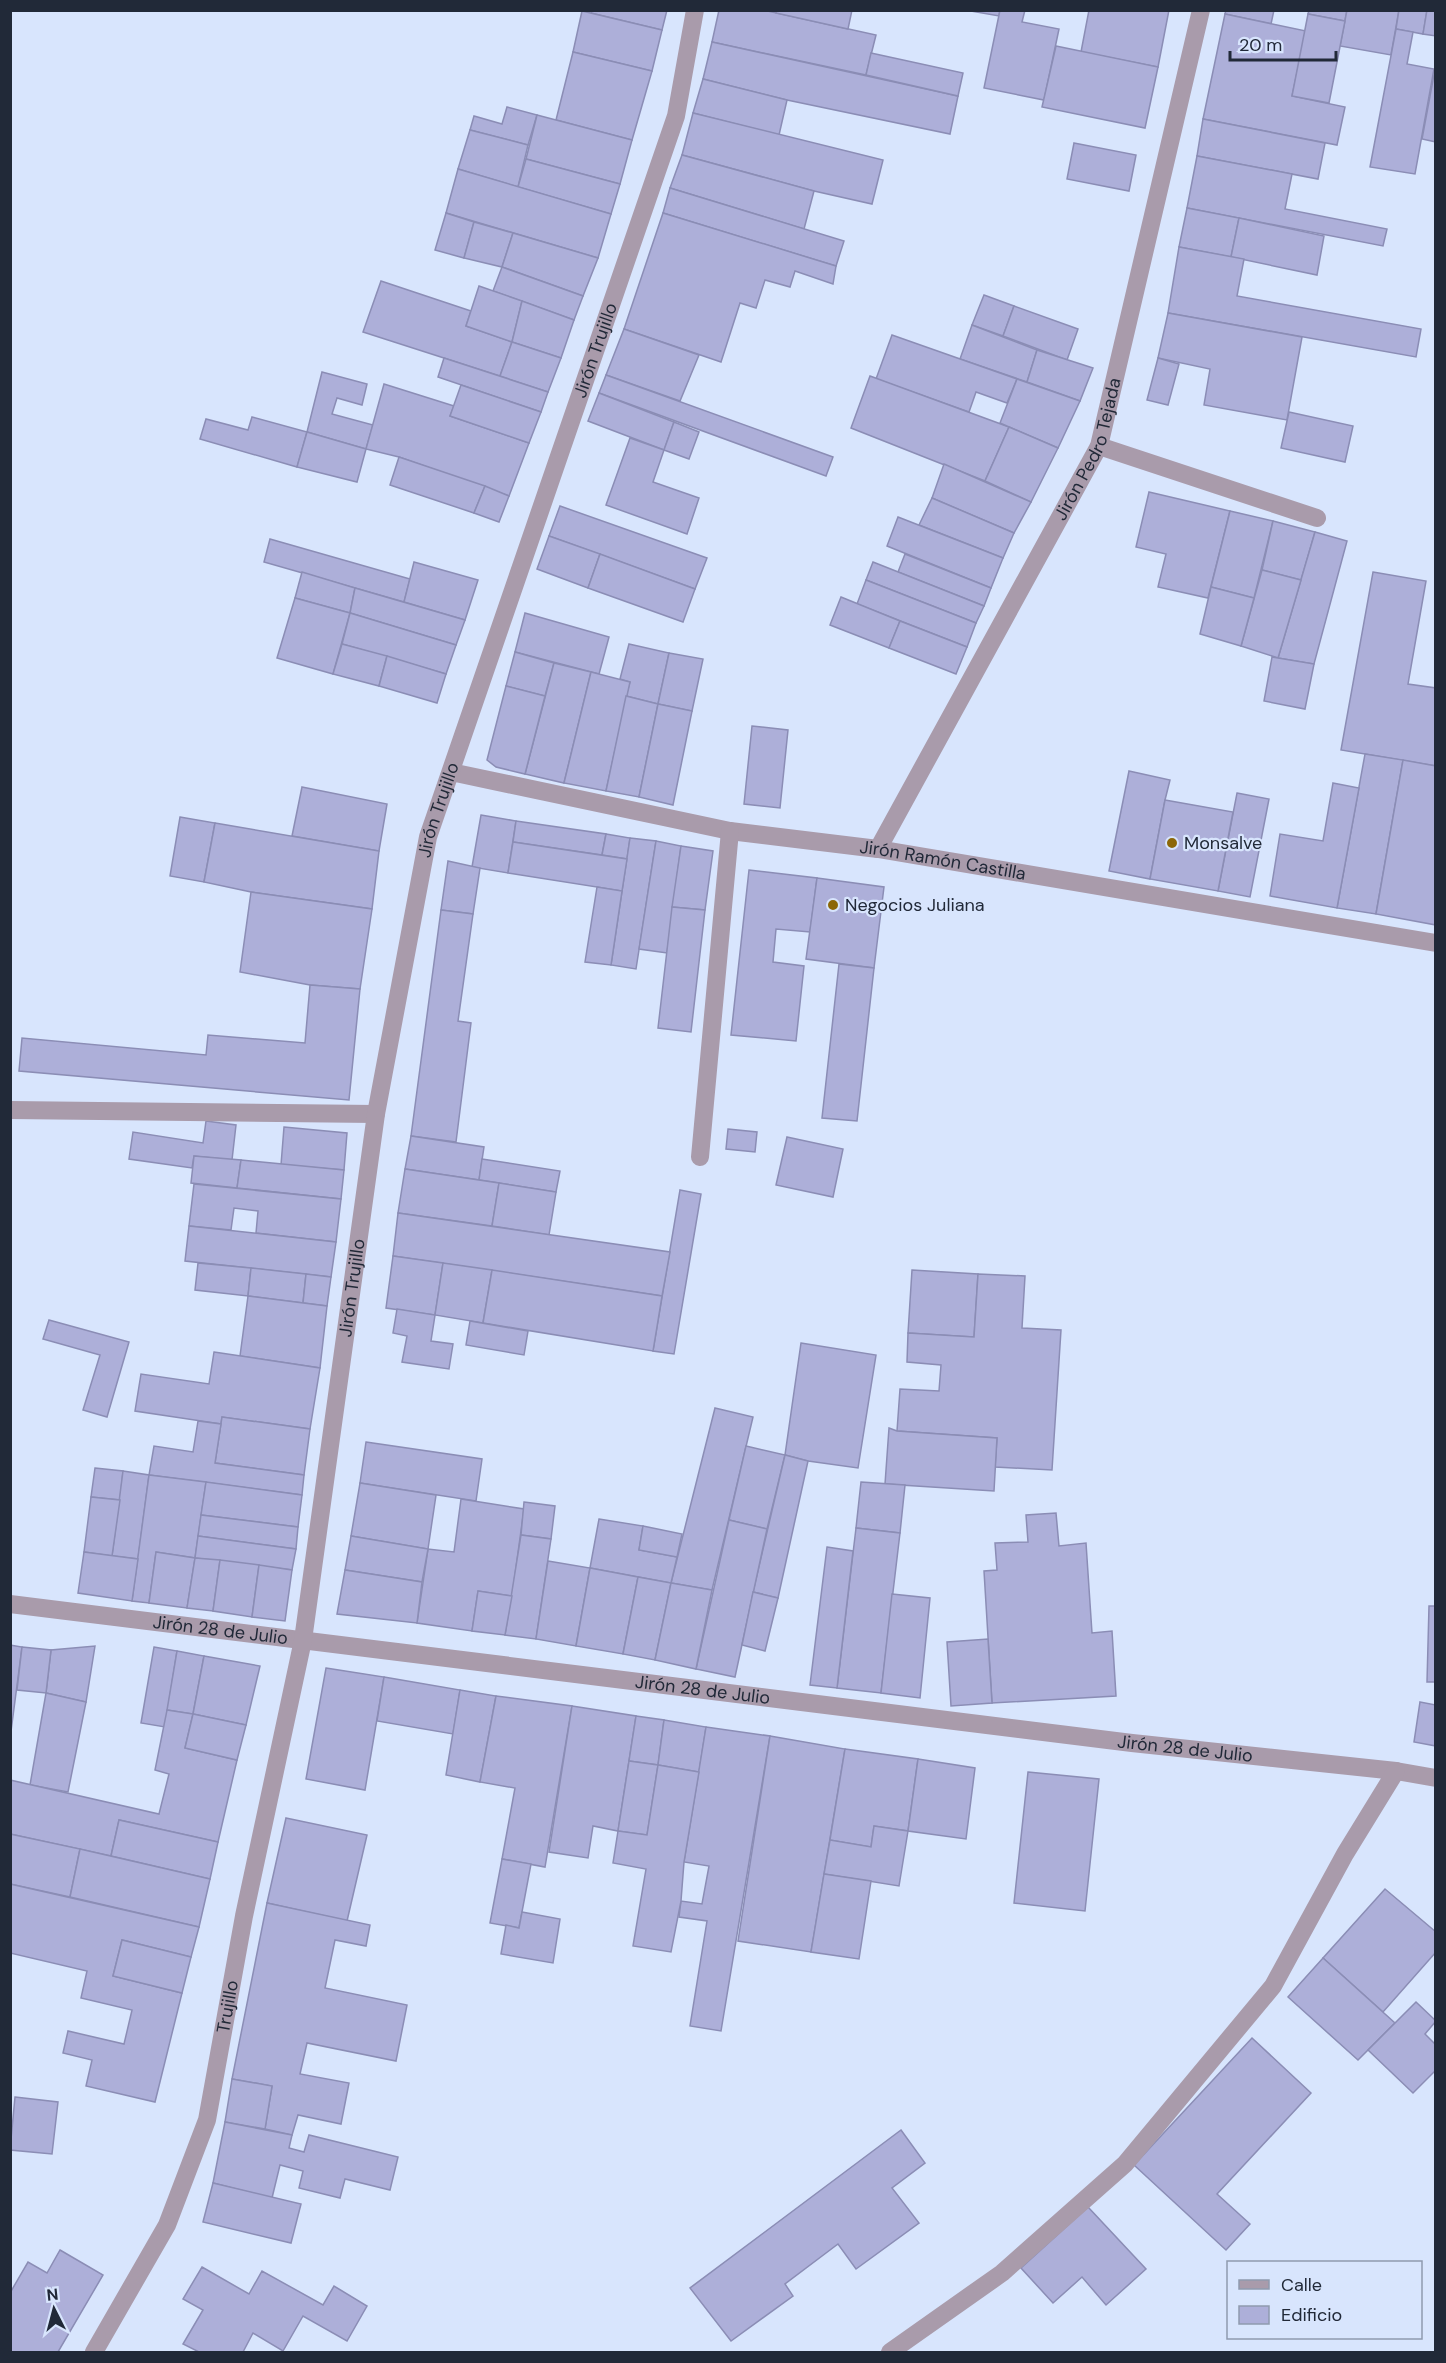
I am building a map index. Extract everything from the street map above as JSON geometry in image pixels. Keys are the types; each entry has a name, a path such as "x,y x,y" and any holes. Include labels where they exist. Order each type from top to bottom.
{"street":[{"name":"Jirón Trujillo","path":"303,1640 376,1114 428,837 676,116 695,10"},
{"name":"Jirón Pedro Tejada","path":"878,849 1099,446 1201,10"},
{"path":"1099,446 1317,518"},
{"name":"Jirón Ramón Castilla","path":"451,772 730,831 878,849 1436,943"},
{"path":"700,1157 730,831"},
{"path":"10,1110 376,1114"},
{"name":"Jirón 28 de Julio","path":"10,1604 1120,1742 1436,1778"},
{"name":"Trujillo","path":"93,2352 167,2225 207,2120 244,1916 303,1640"},
{"path":"890,2352 1002,2273 1125,2164 1273,1986 1345,1854 1396,1772"}],"building":[{"path":"592,10 667,10 662,30 591,13"},
{"path":"719,10 763,10 876,35 866,75 712,42"},
{"path":"777,10 852,10 848,29 776,13"},
{"path":"965,10 1000,10 999,16"},
{"path":"1000,10 1025,10 1022,22 1059,29 1044,100 984,88"},
{"path":"1089,10 1169,10 1158,67 1081,52"},
{"path":"1226,10 1274,10 1271,24 1225,14"},
{"path":"1309,10 1347,10 1345,21 1308,14"},
{"path":"1347,10 1399,10 1391,55 1340,46"},
{"path":"1399,10 1427,10 1423,34 1396,29"},
{"path":"1427,10 1436,10 1436,36 1423,34"},
{"path":"582,11 662,30 652,71 573,52"},
{"path":"1225,14 1306,31 1292,96 1345,107 1337,145 1203,119"},
{"path":"1308,14 1345,21 1329,103 1292,96"},
{"path":"1396,29 1413,32 1407,64 1434,69 1415,174 1370,167"},
{"path":"712,42 958,96 950,134 787,100 703,79"},
{"path":"1056,46 1158,67 1145,128 1042,107"},
{"path":"573,52 652,71 632,140 556,120"},
{"path":"871,53 963,73 958,96 866,75"},
{"path":"1436,64 1436,142 1422,139"},
{"path":"703,79 787,100 779,135 693,113"},
{"path":"507,107 537,115 528,145 470,130 474,116 502,124"},
{"path":"693,113 883,160 872,204 814,191 682,155"},
{"path":"537,115 632,140 620,184 526,159"},
{"path":"1203,119 1325,143 1318,179 1197,156"},
{"path":"470,130 528,145 518,187 458,169"},
{"path":"1074,143 1136,155 1129,191 1067,179"},
{"path":"682,155 814,191 804,229 670,188"},
{"path":"1197,156 1292,174 1285,209 1387,229 1383,246 1187,208"},
{"path":"526,159 620,184 611,214 518,187"},
{"path":"458,169 611,214 598,258 446,213"},
{"path":"670,188 844,241 836,266 663,213"},
{"path":"1187,208 1239,218 1231,257 1179,247"},
{"path":"446,213 474,222 464,258 435,250"},
{"path":"663,213 836,266 833,284 795,271 790,287 765,280 756,308 740,303 721,362 624,329"},
{"path":"1239,218 1324,236 1317,275 1231,257"},
{"path":"474,222 513,233 502,267 464,258"},
{"path":"513,233 598,258 583,296 502,267"},
{"path":"1179,247 1244,259 1237,296 1421,329 1416,357 1168,313"},
{"path":"502,267 583,296 574,320 493,291"},
{"path":"381,281 471,311 466,326 512,342 500,376 363,332"},
{"path":"479,286 522,301 512,342 466,326"},
{"path":"984,295 1014,306 1003,336 972,325"},
{"path":"522,301 574,320 561,358 512,342"},
{"path":"1014,306 1078,329 1067,360 1003,336"},
{"path":"1168,313 1302,337 1287,420 1204,405 1210,369 1158,358"},
{"path":"972,325 1037,350 1027,382 960,359"},
{"path":"624,329 699,355 680,401 606,375"},
{"path":"892,335 1017,379 1007,403 976,392 969,412 876,379"},
{"path":"512,342 561,358 548,392 500,376"},
{"path":"1037,350 1093,368 1080,401 1027,382"},
{"path":"444,358 548,392 541,412 438,377"},
{"path":"1158,358 1179,364 1168,405 1147,400"},
{"path":"322,372 367,384 362,405 337,398 332,414 373,425 366,449 307,432"},
{"path":"606,375 833,457 826,476 599,393"},
{"path":"870,376 1009,427 985,481 851,428"},
{"path":"1017,379 1080,401 1058,448 1000,423"},
{"path":"384,384 454,406 450,416 529,443 509,496 399,457 366,449"},
{"path":"461,385 541,412 529,443 450,416"},
{"path":"599,393 674,422 664,450 588,421"},
{"path":"1289,412 1353,426 1345,462 1281,448"},
{"path":"252,417 307,432 297,467 200,439 206,419 248,430"},
{"path":"674,422 699,432 689,459 664,450"},
{"path":"1009,427 1058,448 1031,502 985,481"},
{"path":"307,432 366,449 357,482 297,467"},
{"path":"630,438 664,450 653,482 699,498 687,534 606,505"},
{"path":"399,457 485,486 474,513 390,485"},
{"path":"944,464 1031,502 1014,533 932,498"},
{"path":"485,486 509,496 499,522 474,513"},
{"path":"1149,492 1230,511 1208,598 1158,587 1166,554 1136,547"},
{"path":"932,498 1014,533 1003,558 919,525"},
{"path":"560,506 707,558 695,589 549,536"},
{"path":"1230,511 1273,521 1254,598 1211,587"},
{"path":"898,517 1003,558 991,588 887,546"},
{"path":"1273,521 1315,532 1301,580 1262,570"},
{"path":"1315,532 1347,541 1314,664 1278,658"},
{"path":"549,536 600,554 588,588 537,569"},
{"path":"270,539 410,579 404,602 264,562"},
{"path":"600,554 695,589 683,622 588,588"},
{"path":"905,554 991,588 984,606 898,572"},
{"path":"414,562 478,580 465,620 404,602"},
{"path":"873,562 984,606 976,623 866,580"},
{"path":"1262,570 1301,580 1278,658 1241,646"},
{"path":"302,572 355,588 350,613 295,598"},
{"path":"1373,572 1426,581 1408,684 1436,688 1436,766 1341,750"},
{"path":"866,580 976,623 967,647 857,604"},
{"path":"1211,587 1254,598 1241,646 1200,634"},
{"path":"355,588 465,620 456,645 350,613"},
{"path":"841,597 900,621 889,648 830,625"},
{"path":"295,598 350,613 333,674 277,658"},
{"path":"350,613 456,645 446,674 342,644"},
{"path":"525,613 609,637 599,674 515,652"},
{"path":"900,621 967,647 956,674 889,648"},
{"path":"342,644 387,656 379,686 333,674"},
{"path":"629,644 669,653 658,704 626,696 630,682 620,679"},
{"path":"515,652 554,663 545,696 506,686"},
{"path":"669,653 703,659 692,711 658,704"},
{"path":"387,656 446,674 437,703 379,686"},
{"path":"1272,657 1314,664 1305,709 1264,701"},
{"path":"554,663 591,672 564,783 525,774"},
{"path":"591,672 630,682 606,791 564,783"},
{"path":"506,686 545,696 525,774 496,767 487,760"},
{"path":"626,696 658,704 639,797 606,791"},
{"path":"658,704 692,711 673,805 639,797"},
{"path":"752,726 788,730 780,808 744,804"},
{"path":"1365,754 1403,760 1376,914 1337,908"},
{"path":"1403,760 1436,766 1436,925 1376,914"},
{"path":"1129,771 1170,780 1150,879 1109,871"},
{"path":"1333,783 1359,788 1337,908 1270,896 1280,834 1323,841"},
{"path":"302,787 387,804 379,851 292,836"},
{"path":"1237,793 1269,799 1250,897 1218,891"},
{"path":"1165,800 1233,812 1218,891 1150,879"},
{"path":"481,815 516,821 508,873 472,867"},
{"path":"180,817 215,823 204,882 170,876"},
{"path":"516,821 606,834 602,855 513,842"},
{"path":"215,823 379,851 372,909 251,892 204,882"},
{"path":"606,834 630,838 627,859 602,855"},
{"path":"630,838 656,841 636,969 611,965"},
{"path":"656,841 681,846 667,953 639,949"},
{"path":"513,842 627,859 622,891 508,873"},
{"path":"681,846 713,851 705,910 672,907"},
{"path":"448,861 480,868 473,914 441,910"},
{"path":"749,870 817,878 810,932 776,929 773,962 804,966 796,1041 731,1035"},
{"path":"817,878 884,887 874,968 806,959"},
{"path":"597,887 622,891 611,965 585,962"},
{"path":"251,892 372,909 360,989 310,985 240,972"},
{"path":"672,907 705,910 691,1032 658,1028"},
{"path":"441,910 473,914 458,1021 471,1023 456,1142 411,1136"},
{"path":"839,964 874,968 857,1121 822,1118"},
{"path":"310,985 360,989 349,1100 19,1071 22,1038 206,1055 208,1035 305,1043"},
{"path":"206,1121 236,1125 232,1160 194,1156 192,1168 129,1159 133,1132 203,1143"},
{"path":"284,1127 347,1133 344,1170 281,1165"},
{"path":"728,1129 757,1132 755,1152 726,1149"},
{"path":"411,1136 484,1147 479,1180 405,1169"},
{"path":"787,1137 843,1149 833,1197 776,1185"},
{"path":"194,1156 241,1160 237,1188 191,1183"},
{"path":"482,1159 560,1171 556,1192 479,1180"},
{"path":"241,1160 344,1170 341,1199 237,1188"},
{"path":"405,1169 499,1183 492,1226 398,1213"},
{"path":"499,1183 556,1192 549,1235 492,1226"},
{"path":"194,1184 341,1199 336,1242 256,1233 258,1211 234,1208 231,1230 189,1226"},
{"path":"680,1190 701,1194 674,1354 653,1351"},
{"path":"398,1213 670,1252 662,1296 393,1256"},
{"path":"189,1226 336,1242 331,1277 185,1261"},
{"path":"393,1256 443,1263 435,1315 386,1308"},
{"path":"198,1263 251,1268 248,1296 195,1290"},
{"path":"443,1263 492,1270 483,1323 435,1315"},
{"path":"251,1268 306,1274 303,1303 248,1296"},
{"path":"492,1270 662,1296 653,1351 483,1323"},
{"path":"912,1270 978,1274 974,1337 908,1333"},
{"path":"306,1274 331,1277 327,1306 303,1303"},
{"path":"978,1274 1025,1276 1022,1328 1061,1330 1052,1470 995,1467 997,1438 897,1431 900,1389 939,1391 941,1365 907,1362 908,1333 974,1337"},
{"path":"248,1296 327,1306 320,1368 240,1356"},
{"path":"397,1309 435,1315 431,1341 453,1344 449,1369 402,1362 407,1336 393,1333"},
{"path":"49,1320 129,1342 107,1417 83,1410 100,1355 43,1339"},
{"path":"470,1321 528,1331 524,1355 466,1345"},
{"path":"801,1343 876,1355 858,1468 808,1461 785,1455"},
{"path":"214,1352 320,1368 310,1429 222,1417 221,1424 135,1411 141,1374 209,1384"},
{"path":"715,1408 753,1417 712,1590 671,1583"},
{"path":"222,1417 310,1429 304,1475 215,1463"},
{"path":"198,1421 221,1424 215,1463 304,1475 302,1495 149,1475 154,1446 193,1452"},
{"path":"889,1428 897,1431 997,1438 994,1491 885,1484"},
{"path":"366,1442 482,1459 476,1501 360,1483"},
{"path":"746,1446 785,1455 767,1529 729,1520"},
{"path":"785,1455 808,1461 778,1598 753,1592"},
{"path":"95,1468 123,1471 120,1500 91,1497"},
{"path":"123,1471 149,1475 138,1559 112,1556"},
{"path":"149,1475 206,1482 195,1558 156,1552 149,1603 132,1601"},
{"path":"206,1482 302,1495 298,1527 201,1515"},
{"path":"861,1482 905,1485 900,1533 856,1528"},
{"path":"360,1483 436,1495 428,1549 351,1536"},
{"path":"91,1497 120,1500 112,1556 84,1552"},
{"path":"461,1499 524,1509 512,1596 478,1591 472,1631 417,1623 428,1549 454,1552"},
{"path":"524,1502 555,1506 551,1539 521,1535"},
{"path":"1056,1513 1059,1546 1086,1543 1092,1633 1112,1631 1116,1696 992,1703 984,1571 997,1570 995,1543 1028,1542 1026,1515"},
{"path":"201,1515 298,1527 296,1549 198,1536"},
{"path":"599,1519 643,1526 639,1550 677,1557 671,1583 590,1568"},
{"path":"729,1520 767,1529 735,1677 696,1669"},
{"path":"643,1526 682,1534 677,1557 639,1550"},
{"path":"856,1528 900,1533 881,1693 837,1688"},
{"path":"521,1535 551,1539 536,1639 505,1635"},
{"path":"198,1536 296,1549 292,1570 195,1558"},
{"path":"351,1536 428,1549 422,1582 345,1570"},
{"path":"827,1547 853,1551 837,1688 810,1685"},
{"path":"84,1552 138,1559 132,1601 78,1593"},
{"path":"156,1552 195,1558 187,1608 149,1603"},
{"path":"195,1558 220,1560 213,1611 187,1608"},
{"path":"220,1560 259,1565 252,1617 213,1611"},
{"path":"548,1561 590,1568 576,1646 536,1639"},
{"path":"259,1565 292,1570 285,1621 252,1617"},
{"path":"590,1568 638,1577 623,1654 576,1646"},
{"path":"345,1570 422,1582 417,1623 337,1614"},
{"path":"638,1577 671,1583 655,1660 623,1654"},
{"path":"671,1583 712,1590 696,1669 655,1660"},
{"path":"478,1591 512,1596 505,1635 472,1631"},
{"path":"753,1592 778,1598 765,1651 742,1645"},
{"path":"892,1594 930,1598 920,1698 881,1693"},
{"path":"1429,1606 1436,1606 1436,1682 1427,1682"},
{"path":"988,1639 992,1703 951,1706 947,1642"},
{"path":"10,1645 22,1647 10,1739"},
{"path":"95,1646 86,1702 46,1693 51,1650"},
{"path":"22,1647 51,1650 46,1693 17,1690"},
{"path":"154,1647 177,1651 165,1727 141,1723"},
{"path":"177,1651 204,1656 193,1714 167,1710"},
{"path":"204,1656 260,1666 246,1725 193,1714"},
{"path":"326,1668 384,1677 365,1790 306,1779"},
{"path":"384,1677 460,1690 453,1734 377,1721"},
{"path":"460,1690 496,1696 480,1782 446,1775"},
{"path":"46,1693 86,1702 68,1792 30,1785"},
{"path":"496,1696 572,1706 545,1867 502,1859 515,1788 480,1782"},
{"path":"1420,1702 1436,1705 1436,1746 1414,1742"},
{"path":"572,1706 636,1716 618,1831 593,1826 588,1858 549,1852"},
{"path":"167,1710 193,1714 185,1748 237,1760 218,1842 119,1820 111,1856 10,1834 10,1780 159,1814 169,1774 155,1770"},
{"path":"193,1714 246,1725 237,1760 185,1748"},
{"path":"636,1716 664,1720 658,1765 629,1761"},
{"path":"664,1720 706,1727 699,1772 658,1765"},
{"path":"706,1727 770,1736 721,2031 690,2026 707,1921 679,1917 681,1901 702,1904 709,1866 684,1862"},
{"path":"770,1736 845,1749 811,1952 738,1941"},
{"path":"845,1749 918,1759 908,1831 874,1826 871,1847 830,1840"},
{"path":"918,1759 975,1768 966,1839 908,1831"},
{"path":"629,1761 658,1765 647,1835 618,1831"},
{"path":"658,1765 699,1772 684,1862 681,1901 671,1952 633,1946 646,1869 613,1863 618,1831 647,1835"},
{"path":"1028,1772 1099,1779 1085,1911 1014,1903"},
{"path":"286,1818 367,1835 347,1921 267,1903"},
{"path":"119,1820 218,1842 210,1879 111,1856"},
{"path":"874,1826 908,1831 899,1886 824,1874 830,1840 871,1847"},
{"path":"10,1834 80,1849 70,1897 10,1884"},
{"path":"80,1849 210,1879 199,1927 70,1897"},
{"path":"502,1859 531,1864 519,1928 490,1923"},
{"path":"824,1874 871,1881 859,1959 811,1952"},
{"path":"10,1884 199,1927 191,1957 122,1940 113,1976 182,1993 155,2102 86,2086 92,2060 63,2053 68,2031 124,2044 132,2010 81,1998 87,1971 10,1953"},
{"path":"1385,1889 1436,1932 1436,1952 1383,2012 1323,1958"},
{"path":"267,1903 370,1925 366,1946 335,1940 325,1988 407,2005 396,2061 307,2043 300,2074 349,2083 341,2124 298,2115 292,2135 265,2129 272,2086 232,2079"},
{"path":"522,1912 560,1919 553,1963 501,1954 506,1925 519,1928"},
{"path":"122,1940 191,1957 182,1993 113,1976"},
{"path":"1323,1958 1395,2023 1358,2060 1288,1997"},
{"path":"1416,2002 1436,2021 1425,2034 1436,2045 1436,2070 1413,2093 1368,2050"},
{"path":"1252,2038 1311,2093 1217,2194 1250,2224 1226,2250 1134,2165"},
{"path":"232,2079 272,2086 265,2129 225,2122"},
{"path":"15,2097 58,2102 52,2154 10,2150"},
{"path":"225,2122 292,2135 289,2148 304,2152 309,2135 398,2157 390,2190 345,2179 340,2198 299,2188 303,2171 280,2165 272,2198 213,2183"},
{"path":"901,2130 925,2163 892,2188 919,2223 856,2269 838,2244 785,2284 793,2296 731,2341 690,2288"},
{"path":"213,2183 301,2204 291,2243 203,2222"},
{"path":"1088,2207 1146,2269 1106,2305 1082,2277 1053,2303 1021,2268"},
{"path":"60,2250 103,2275 58,2352 10,2352 10,2293 28,2262 47,2273"},
{"path":"202,2267 249,2294 262,2271 323,2305 334,2286 367,2306 347,2341 303,2316 283,2351 253,2333 243,2352 199,2352 183,2344 203,2310 183,2299"}],"place":[{"name":"Monsalve","path":"1172,843"},
{"name":"Negocios Juliana","path":"833,905"}]}
